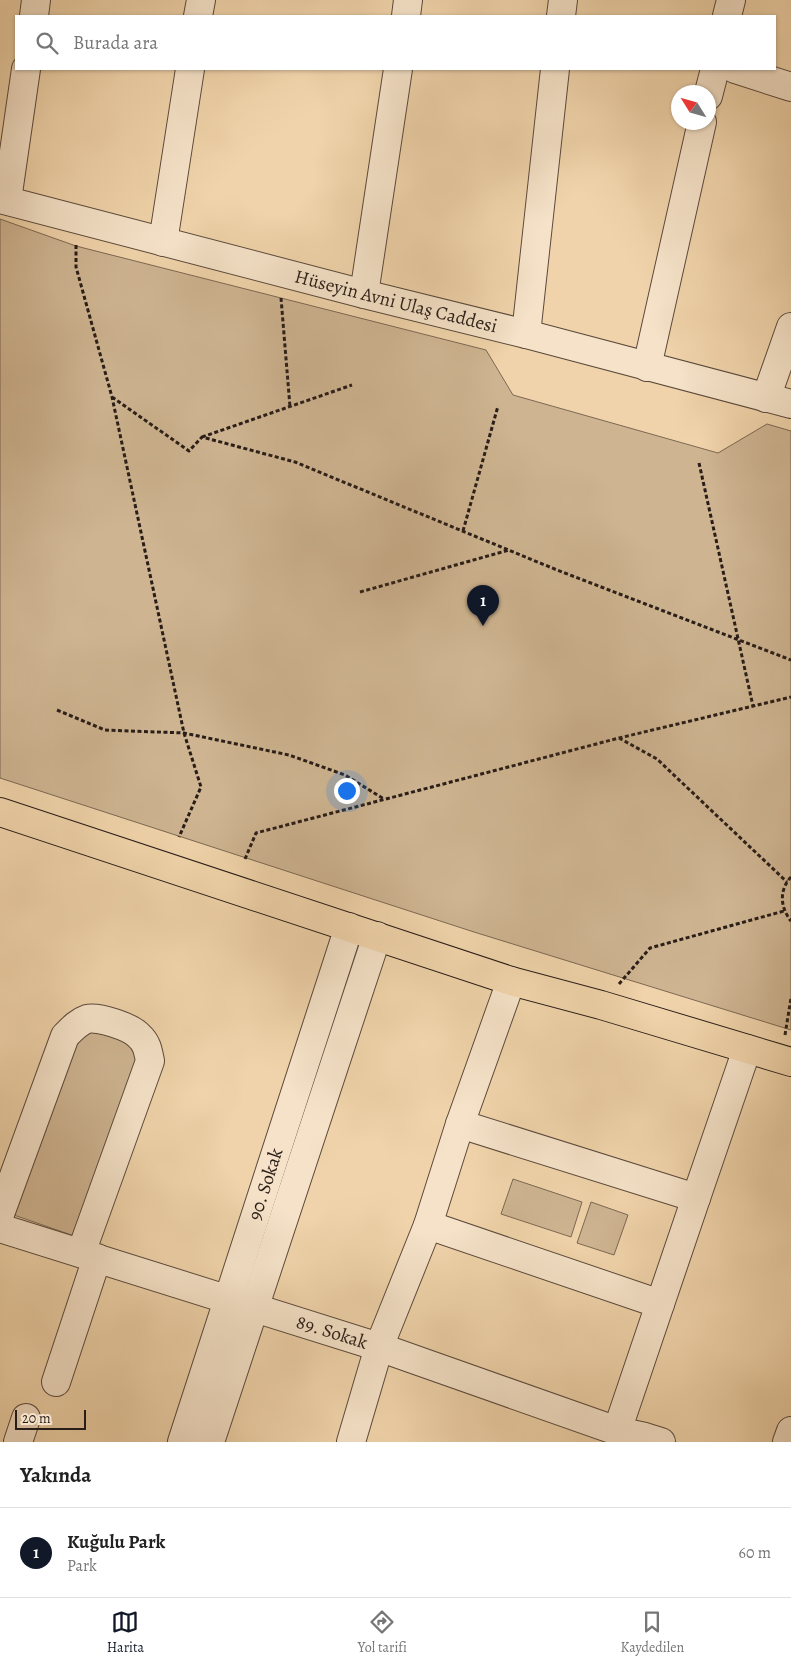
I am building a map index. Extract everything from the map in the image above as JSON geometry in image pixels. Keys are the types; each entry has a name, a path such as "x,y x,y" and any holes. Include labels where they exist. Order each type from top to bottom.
{"main road":[{"path":"0,812 511,981 601,1005 786,1061"}],"street":[{"path":"34,15 36,0"},
{"path":"198,15 201,0"},
{"path":"406,15 408,0"},
{"path":"561,15 563,0"},
{"path":"727,15 731,0"},
{"path":"4,199 26,70"},
{"path":"163,242 190,70"},
{"path":"364,294 398,70"},
{"path":"526,334 555,70"},
{"path":"710,85 714,70"},
{"path":"738,70 791,87"},
{"path":"647,367 700,130"},
{"name":"Hüseyin Avni Ulaş Caddesi","path":"4,199 163,242 526,334 779,401"},
{"path":"779,401 791,327"},
{"name":"90. Sokak","path":"182,1442 349,927"},
{"name":"90. Sokak","path":"210,1442 376,936"},
{"path":"351,1442 378,1347 428,1225 460,1124 511,981"},
{"path":"0,1214 65,1036 74,1027 88,1019 112,1022 138,1034 148,1047 150,1061 89,1256 56,1382"},
{"path":"616,1431 747,1050"},
{"path":"460,1124 696,1198"},
{"path":"428,1225 660,1304"},
{"name":"89. Sokak","path":"0,1228 378,1347 616,1431 650,1440"},
{"path":"788,1442 791,1431"}],"path":[{"path":"76,218 76,268 112,397 184,733 202,787 179,837"},
{"path":"280,272 290,407"},
{"path":"112,397 189,451 202,437 352,385"},
{"path":"464,531 498,406"},
{"path":"202,437 295,462 509,550 791,660"},
{"path":"699,463 753,706"},
{"path":"360,592 509,550"},
{"path":"245,859 256,833 619,738 791,697"},
{"path":"57,710 105,730 184,733 289,755 345,776 384,799"},
{"path":"619,738 657,759 787,882"},
{"path":"791,877 783,891 782,901 784,911 791,921"},
{"path":"601,1005 650,948 784,911"},
{"path":"786,1061 791,998"}],"shaded area":[{"path":"0,219 76,246 486,350 513,395 718,453 767,424 791,431 791,1030 474,932 0,778"},
{"path":"91,1027 134,1040 144,1057 77,1237 11,1214 73,1039"},
{"path":"513,1179 582,1202 571,1237 501,1214"},
{"path":"591,1202 628,1215 614,1255 577,1243"}],"place":[{"name":"Kuğulu Park","path":"483,626"}]}
